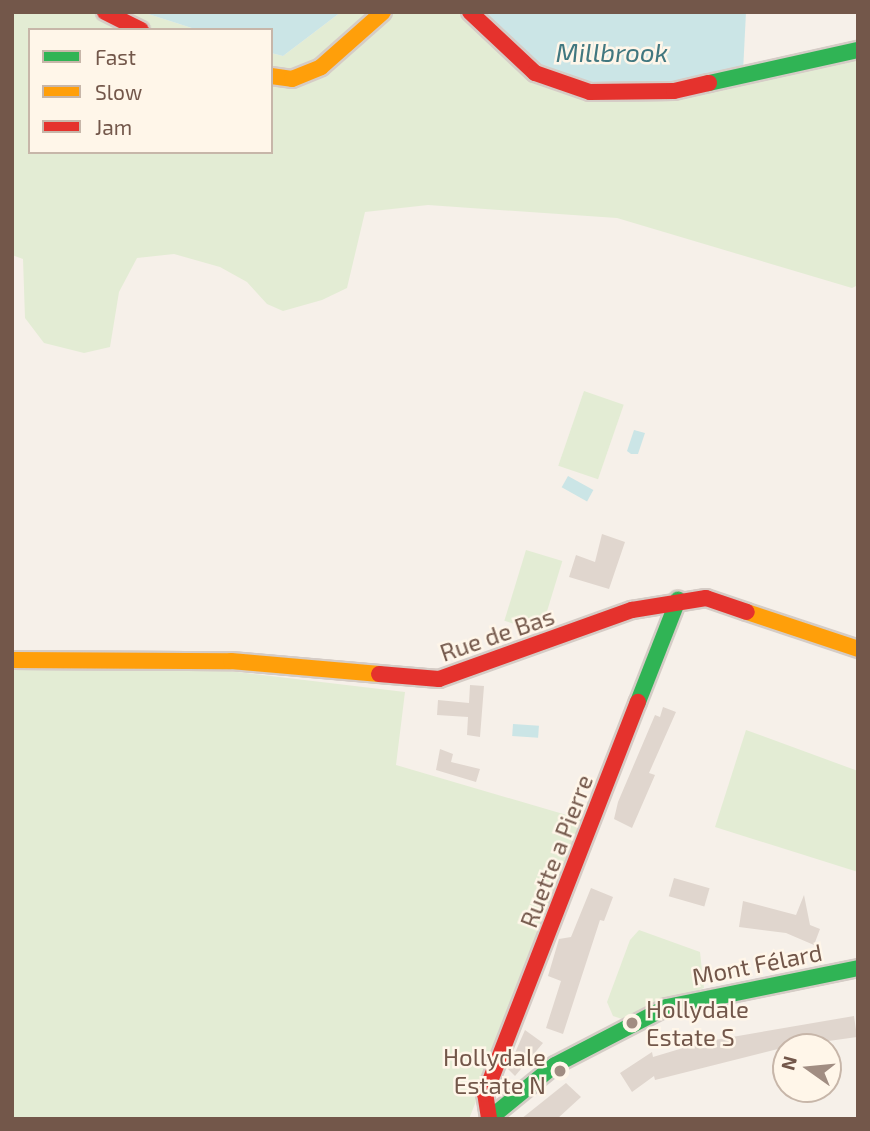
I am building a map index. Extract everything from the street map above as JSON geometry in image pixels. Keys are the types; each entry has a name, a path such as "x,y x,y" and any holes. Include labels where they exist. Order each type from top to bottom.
{"street":[{"path":"105,12 137,28"},
{"path":"273,76 292,79 321,67 383,12"},
{"path":"470,12 536,73 590,92 674,91 858,50"},
{"name":"Rue de Bas","path":"12,660 231,661 439,679 632,610 678,600 706,598 858,649"},
{"name":"Ruette a Pierre","path":"489,1119 485,1094 678,600"},
{"name":"Mont Félard","path":"489,1119 555,1065 667,1007 695,998 858,968"}],"green space":[{"path":"12,12 142,12 192,28 28,28 28,154 273,154 273,54 283,56 341,12 479,12 590,92 858,50 858,285 852,288 617,218 428,205 365,212 347,288 322,300 283,311 267,304 247,282 220,267 174,254 137,258 119,292 110,347 84,353 44,343 25,318 23,259 12,255"},
{"path":"584,391 624,405 598,479 558,466"},
{"path":"526,550 562,561 541,632 504,621"},
{"path":"12,667 213,669 405,692 396,765 587,821 469,1119 12,1119"},
{"path":"746,730 858,771 858,872 715,827"},
{"path":"639,930 700,952 704,988 622,1019 613,1016 607,1002 630,940"}],"water":[{"path":"142,12 341,12 283,56 273,54 273,28 192,28"},
{"name":"Millbrook","path":"479,12 746,12 743,72 664,91 590,92 535,73"},
{"path":"634,430 645,433 638,454 627,451"},
{"path":"568,476 593,490 587,501 562,487"},
{"path":"513,724 539,726 538,738 512,736"}],"building":[{"path":"602,534 625,542 609,589 569,577 576,555 595,562"},
{"path":"470,685 484,686 480,737 467,735 468,717 437,715 438,700 469,703"},
{"path":"663,707 676,712 649,773 655,775 632,828 614,819 618,802 655,715 660,717"},
{"path":"440,749 453,754 451,762 480,769 476,782 436,770"},
{"path":"674,878 710,888 704,906 669,896"},
{"path":"591,888 613,897 604,921 600,920 563,1034 546,1028 561,981 548,976 559,939 571,937"},
{"path":"804,895 810,925 820,929 814,945 786,933 739,927 743,901 796,915"},
{"path":"854,1016 857,1037 842,1039 842,1033 772,1033 772,1051 655,1080 654,1076 632,1092 620,1073 652,1052 653,1057 703,1042"},
{"path":"525,1030 543,1043 515,1076 508,1069"},
{"path":"566,1083 581,1097 557,1119 521,1119"}],"traffic: fast":[{"path":"709,83 858,50"},
{"path":"638,702 678,600"},
{"path":"489,1119 555,1065 667,1007 858,968"}],"traffic: slow":[{"path":"273,76 292,79 321,67 383,12"},
{"path":"747,612 858,649"},
{"path":"12,660 231,661 379,674"}],"traffic: jam":[{"path":"105,12 137,28"},
{"path":"470,12 535,73 590,92 674,91 709,83"},
{"path":"379,674 439,679 632,610 706,598 747,612"},
{"path":"489,1118 485,1094 638,702"}],"place":[{"name":"Hollydale Estate S","path":"632,1023"},
{"name":"Hollydale Estate N","path":"560,1071"}]}
